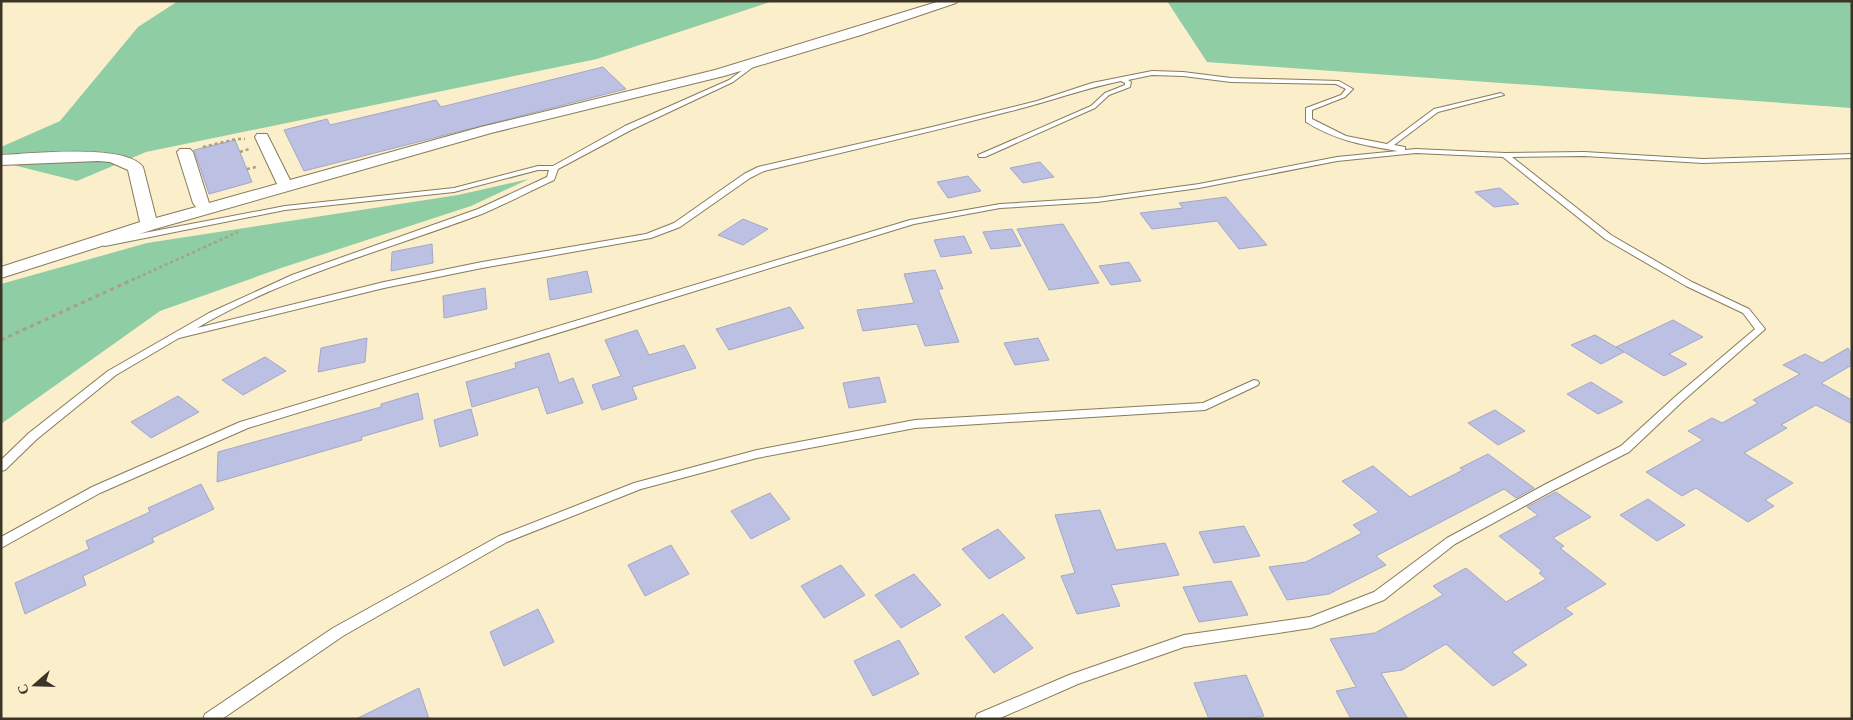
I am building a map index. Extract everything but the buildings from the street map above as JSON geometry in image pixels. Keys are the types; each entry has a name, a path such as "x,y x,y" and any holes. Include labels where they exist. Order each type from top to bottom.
{"street":[{"path":"1,273 148,225 486,130 681,83 857,32 952,1"},
{"path":"148,225 174,211 201,203 633,90"},
{"path":"262,137 283,181"},
{"path":"185,152 201,203"},
{"path":"1,160 98,156 113,158 135,167 140,181 148,225"}],"lane":[{"path":"85,247 285,208 454,190 538,168 554,168 628,128 731,81 759,60"},
{"path":"176,336 384,285 482,265 648,236 677,225 747,176 761,169 933,129 1121,79 1152,74 1183,74 1231,80 1337,82 1350,89 1343,96 1308,109 1309,120 1326,132 1350,141 1416,151 1505,155 1584,154 1703,160 1852,156"},
{"path":"982,156 1093,107 1107,94 1128,86 1128,82 1121,79"},
{"path":"1389,146 1436,110 1501,95"},
{"path":"1,543 96,490 244,425 913,222 1000,206 1097,200 1199,186 1337,159 1416,151"},
{"path":"982,719 1074,679 1184,641 1310,622 1379,596 1451,541 1550,487 1625,450 1680,398 1760,328 1746,311 1689,284 1608,237 1505,155"},
{"path":"1,467 33,436 112,374 212,315 295,277 481,211 551,178 554,168"},
{"path":"210,719 338,632 503,539 638,486 757,454 916,424 1205,406 1254,383"}],"path":[{"path":"185,152 236,139 262,137"},
{"path":"1,340 245,229"}],"green space":[{"path":"178,1 773,1 597,59 146,152 77,181 1,162 1,147 60,121 138,27"},
{"path":"1167,1 1852,1 1852,108 1207,62"},
{"path":"529,179 471,206 281,268 160,311 1,424 1,284 147,243 458,195"}]}
